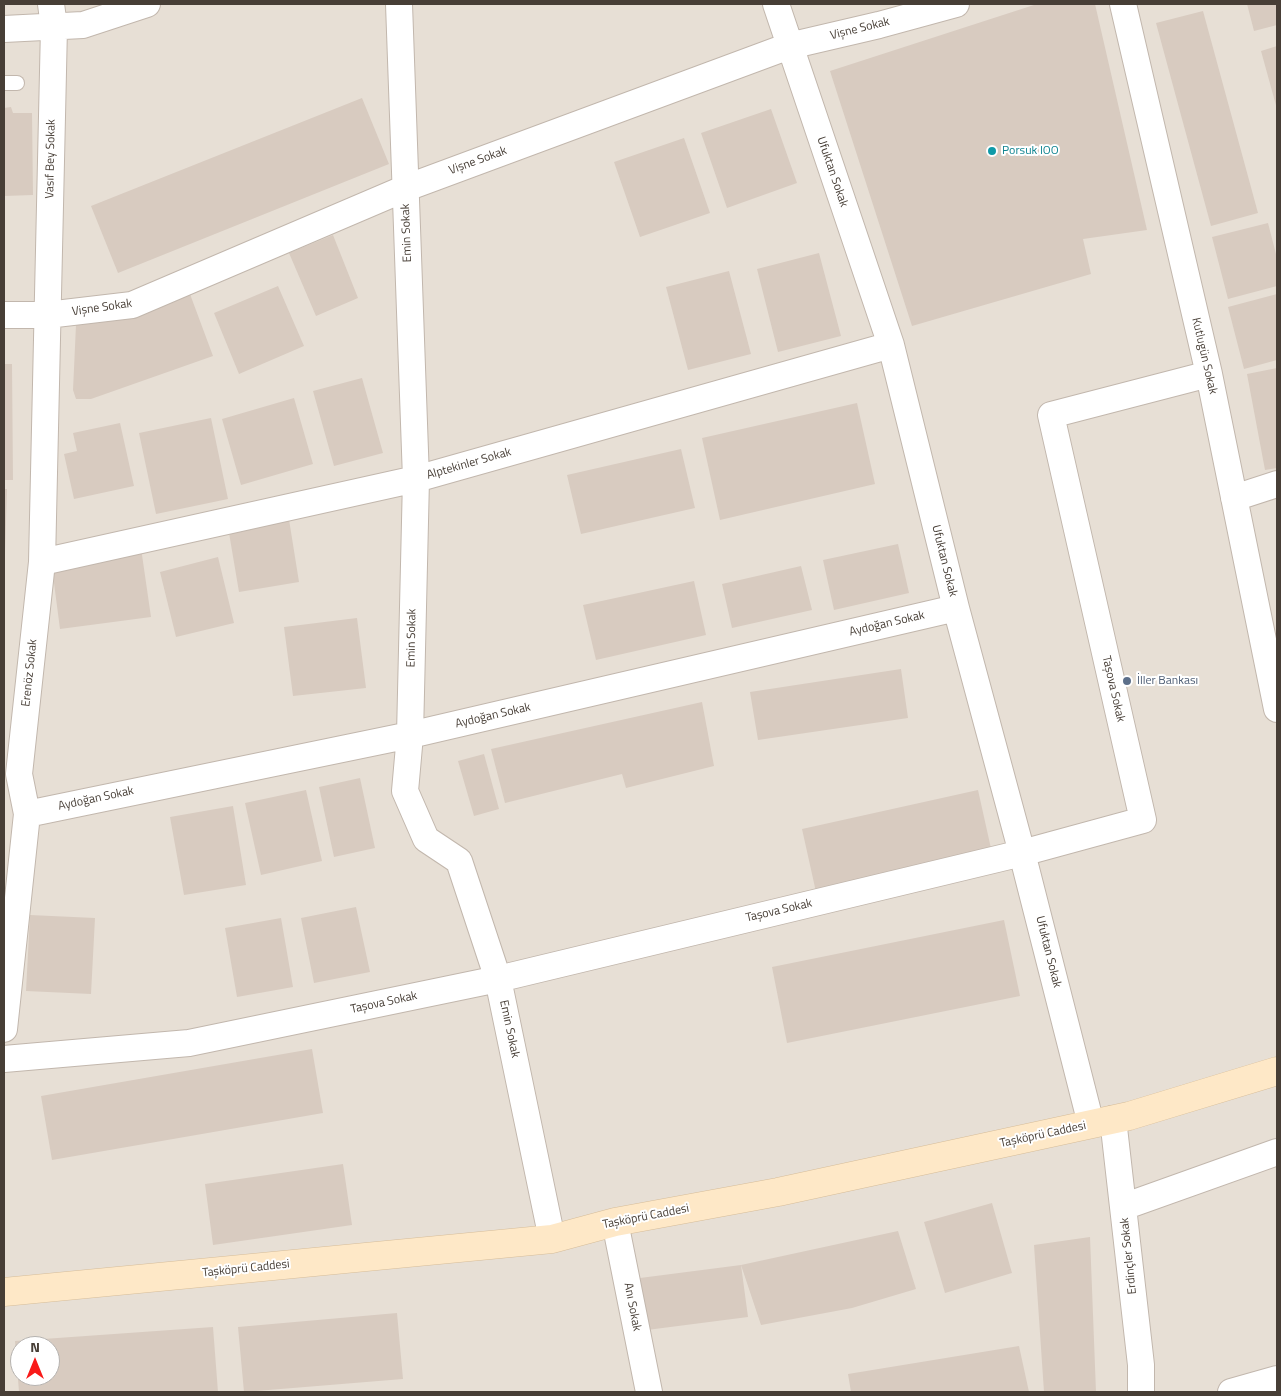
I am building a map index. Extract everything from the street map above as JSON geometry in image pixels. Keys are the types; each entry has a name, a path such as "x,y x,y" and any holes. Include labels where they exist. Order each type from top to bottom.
{"main road":[{"name":"Taşköprü Caddesi","path":"4,1292 552,1239 615,1222 778,1192 1102,1122 1277,1071"}],"street":[{"path":"4,30 52,15 83,25 147,4"},
{"name":"Emin Sokak","path":"399,4 416,479 410,735 405,791 426,839 459,861 498,978 552,1239"},
{"name":"Ufuktan Sokak","path":"776,4 891,345 956,608 1022,853 1102,1122"},
{"name":"Vişne Sokak","path":"4,315 47,315 132,305 406,188 789,46 897,11 956,4"},
{"name":"Kutlugün Sokak","path":"1123,4 1209,374 1277,709"},
{"name":"Vasıf Bey Sokak","path":"47,315 52,15"},
{"name":"Erenöz Sokak","path":"4,1029 27,814 11,773 42,562 47,315"},
{"name":"Alptekinler Sokak","path":"42,562 416,479 891,345"},
{"name":"Taşova Sokak","path":"4,1059 189,1043 498,978 1022,853 1143,820 1051,415 1209,374"},
{"path":"1234,498 1277,484"},
{"name":"Aydoğan Sokak","path":"27,814 410,735 956,608"},
{"name":"Erdinçler Sokak","path":"1102,1122 1123,1207 1141,1365 1141,1392"},
{"path":"1123,1207 1277,1152"},
{"name":"Anı Sokak","path":"615,1222 649,1392"},
{"path":"1231,1392 1277,1379"}],"shaded area":[{"path":"4,4 1277,4 1277,1392 4,1392"}],"building":[{"name":"Porsuk IOO","path":"1037,4 1095,4 1147,230 1083,239 1091,274 912,326 830,71"},
{"path":"1247,4 1277,4 1277,25 1254,31"},
{"path":"1203,11 1258,213 1211,226 1156,23"},
{"path":"1277,46 1277,109 1261,51"},
{"path":"362,98 389,164 118,273 91,206"},
{"path":"11,107 13,113 32,113 33,195 4,196 4,108"},
{"path":"771,109 797,183 727,208 701,133"},
{"path":"684,138 710,213 640,237 614,162"},
{"path":"1268,223 1277,258 1277,286 1228,299 1212,237"},
{"path":"333,235 358,298 316,316 289,253"},
{"path":"819,253 841,336 778,352 757,269"},
{"path":"729,271 751,354 688,370 666,287"},
{"path":"187,286 213,356 91,399 76,399 73,390 76,325"},
{"path":"278,286 304,346 239,374 214,313"},
{"path":"1277,294 1277,360 1244,369 1228,307"},
{"path":"4,364 12,364 13,480 4,480"},
{"path":"1277,368 1277,468 1265,470 1247,374"},
{"path":"362,378 383,453 334,466 313,391"},
{"path":"294,398 313,464 241,485 222,419"},
{"path":"857,403 875,484 720,520 702,438"},
{"path":"211,418 228,499 156,514 139,433"},
{"path":"120,423 134,486 74,499 64,454 77,451 73,433"},
{"path":"681,449 695,508 581,534 567,475"},
{"path":"4,489 7,489 5,554 4,554"},
{"path":"287,507 299,582 239,592 228,527"},
{"path":"898,544 909,593 834,610 823,560"},
{"path":"141,548 151,617 60,629 51,560"},
{"path":"218,557 234,623 176,637 160,572"},
{"path":"801,566 812,610 732,628 722,584"},
{"path":"694,581 706,635 596,660 583,605"},
{"path":"357,618 366,688 293,696 284,627"},
{"path":"901,669 908,718 758,740 750,692"},
{"path":"702,702 714,766 626,788 622,774 505,803 491,749"},
{"path":"484,754 499,809 474,816 458,761"},
{"path":"360,778 375,848 334,857 319,787"},
{"path":"306,790 322,861 261,875 245,803"},
{"path":"978,790 992,853 816,892 802,829"},
{"path":"233,806 246,885 184,895 170,817"},
{"path":"356,907 370,972 314,983 301,918"},
{"path":"30,915 95,918 91,994 26,991"},
{"path":"281,918 293,987 237,997 225,928"},
{"path":"1004,920 1020,996 787,1043 772,967"},
{"path":"312,1049 323,1113 52,1160 41,1096"},
{"path":"343,1164 352,1225 213,1245 205,1184"},
{"path":"992,1203 1012,1273 945,1293 924,1222"},
{"path":"898,1231 916,1289 852,1308 761,1325 741,1265"},
{"path":"1090,1237 1096,1392 1044,1392 1034,1245"},
{"path":"741,1265 748,1317 647,1330 640,1278"},
{"path":"397,1313 403,1379 244,1392 238,1327"},
{"path":"213,1327 218,1392 19,1392 19,1386 60,1386 60,1338"},
{"path":"1019,1346 1029,1392 851,1392 848,1374"}],"place":[{"name":"Porsuk IOO","path":"992,151"},
{"name":"İller Bankası","path":"1127,681"}]}
